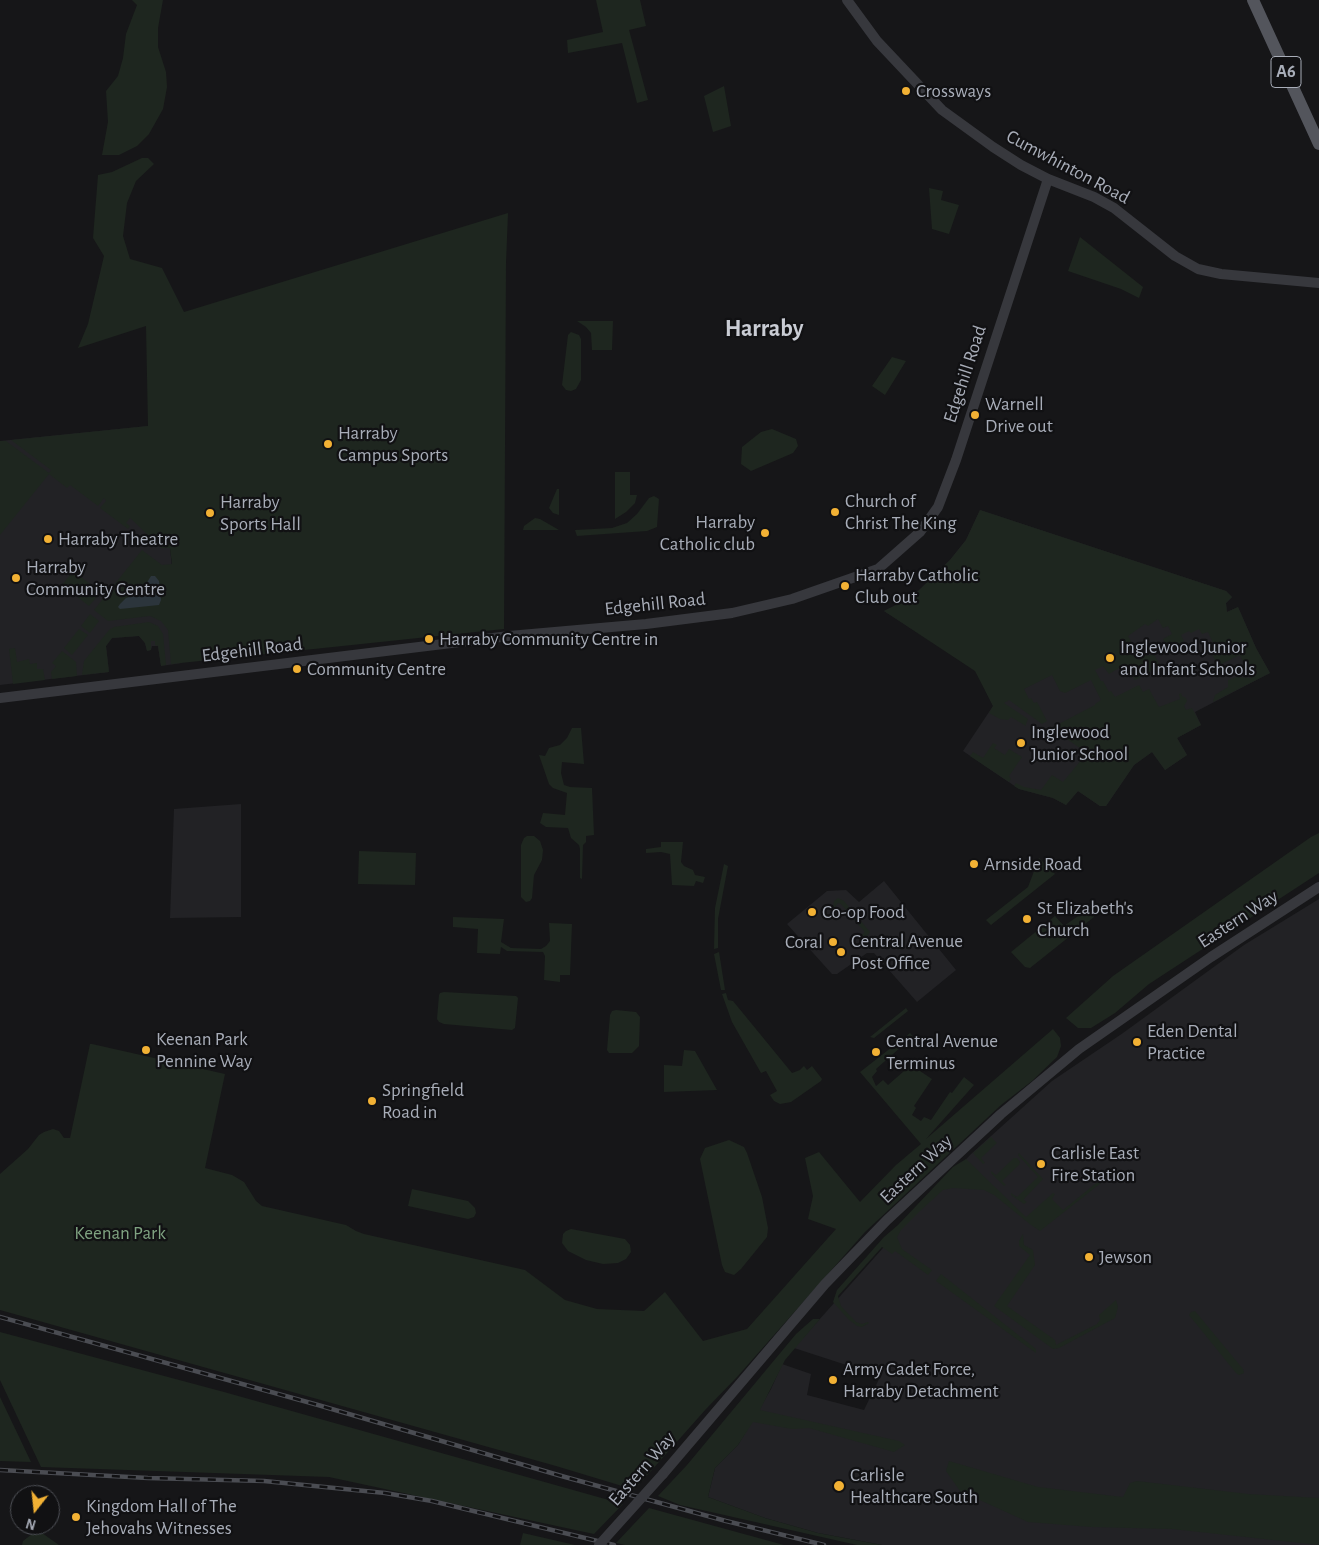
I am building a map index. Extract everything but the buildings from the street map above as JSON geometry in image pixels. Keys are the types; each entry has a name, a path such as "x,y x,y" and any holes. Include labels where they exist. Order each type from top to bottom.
{"main road":[{"name":"A6","path":"1253,0 1319,144"}],"street":[{"name":"Cumwhinton Road","path":"846,0 877,41 942,110 1021,165 1048,179 1094,197 1114,208 1175,256 1198,268 1221,274 1319,283"},
{"name":"Edgehill Road","path":"0,698 509,636 646,624 732,613 792,599 878,569 920,532 938,506 956,460 1048,179"},
{"name":"Eastern Way","path":"599,1545 663,1474 826,1284 887,1220 1001,1114 1079,1049 1210,957 1319,887"}],"shaded area":[{"path":"148,426 163,548 170,548 182,663 161,666 158,646 152,646 151,650 147,651 145,643 139,636 112,638 106,646 109,672 0,685 0,441"},
{"name":"Inglewood Junior and Infant Schools","path":"980,510 1226,591 1232,597 1226,603 1227,612 1238,607 1256,648 1270,673 1195,712 1201,725 1177,738 1187,755 1165,770 1152,752 1134,765 1106,806 1100,806 1078,791 1066,805 1053,798 1019,789 963,751 993,706 977,673 973,668 884,611 912,597 950,560 966,540"},
{"path":"151,576 155,576 159,581 161,600 159,605 120,609 118,607 126,598 140,594"},
{"path":"241,804 241,917 170,918 174,809"},
{"path":"884,881 956,970 917,1002 874,953 867,953 837,974 832,974 787,924 827,891 846,890 859,902"},
{"path":"1319,899 1319,1545 882,1545 818,1533 765,1518 708,1497 715,1468 738,1445 771,1389 782,1364 811,1374 807,1395 864,1410 879,1379 871,1373 794,1348 883,1248 970,1155 1052,1081 1123,1033 1244,945"}],"green space":[{"path":"132,0 163,0 158,28 158,47 166,72 167,87 163,109 149,134 137,146 119,155 102,155 108,122 106,91 118,76 123,58 126,34 137,5"},
{"path":"596,0 640,0 646,26 629,30 648,100 637,103 622,43 568,53 567,40 603,32"},
{"path":"724,86 731,126 713,132 704,96"},
{"name":"Harraby Campus Sports","path":"142,158 148,158 154,164 136,181 127,203 123,236 130,259 162,268 184,312 508,213 506,263 504,629 171,664 168,630 161,621 150,616 108,621 94,610 142,550 162,565 172,564 170,548 162,548 130,518 126,523 130,526 128,529 100,508 106,501 104,498 98,506 70,485 67,488 49,474 0,535 0,441 6,441 49,473 51,470 11,440 148,426 146,326 78,348 88,324 104,256 93,238 98,175 112,172"},
{"path":"929,188 943,191 941,200 959,205 949,234 932,229"},
{"path":"1080,237 1143,287 1139,298 1121,289 1068,271"},
{"path":"577,321 613,321 612,350 592,350 591,333"},
{"path":"571,332 579,335 581,339 581,380 576,389 571,391 566,390 562,385 568,335"},
{"path":"892,357 906,361 885,395 872,386"},
{"path":"772,429 796,439 798,446 793,453 751,471 741,464 742,447 761,432"},
{"path":"615,472 630,472 630,495 637,495 635,503 615,519"},
{"path":"557,489 559,489 559,515 553,513 549,508"},
{"path":"654,496 659,499 657,527 647,531 577,536 575,530 612,528 627,523 637,514 649,498"},
{"name":"Inglewood Junior and Infant Schools","path":"980,510 1226,591 1232,597 1226,603 1227,612 1238,607 1256,648 1270,673 1213,702 1215,695 1228,687 1228,680 1237,677 1251,678 1252,672 1246,668 1240,655 1221,664 1219,661 1216,662 1212,654 1217,651 1208,632 1202,634 1199,629 1181,635 1184,641 1163,654 1161,649 1166,646 1163,639 1172,634 1168,626 1163,628 1158,619 1148,626 1145,624 1128,636 1137,652 1144,649 1147,656 1154,654 1160,666 1135,680 1132,674 1124,677 1119,668 1109,674 1103,666 1095,670 1109,692 1111,691 1115,697 1139,685 1143,692 1149,689 1159,707 1180,699 1179,694 1181,693 1187,701 1184,706 1186,710 1192,708 1201,725 1177,738 1187,755 1165,770 1152,752 1134,765 1106,806 1100,806 1078,791 1066,805 1053,798 1019,789 1014,786 1016,783 1024,787 1041,790 1052,775 1063,782 1087,753 1051,728 1101,700 1091,680 1065,693 1060,691 1052,675 1024,689 1029,699 1031,698 1034,703 1037,702 1047,721 1042,724 1009,700 1004,703 1028,719 1026,726 1011,717 1008,720 1000,719 989,713 993,706 975,671 884,611 912,597 950,560 966,540"},
{"path":"535,518 559,530 523,530 524,526"},
{"path":"73,571 101,592 89,606 62,585"},
{"path":"90,614 99,621 90,633 81,626"},
{"path":"149,622 158,626 163,634 166,665 161,666 158,646 155,645 155,641 151,641 151,650 147,651 145,643 139,636 112,638 106,646 109,672 82,675 84,661 109,630 114,627"},
{"path":"79,629 88,635 72,655 64,648"},
{"path":"15,648 17,662 29,659 30,664 37,663 37,669 43,669 45,680 13,684 9,649"},
{"path":"62,651 76,662 77,676 52,679 51,672 56,666 52,663"},
{"path":"572,728 581,728 584,764 562,762 561,773 564,785 592,788 594,835 586,836 586,842 583,845 582,879 580,878 579,845 571,838 568,828 546,827 540,823 543,813 565,815 567,793 553,788 549,784 539,755 545,756 549,748 560,745 567,738"},
{"path":"993,743 997,745 994,748 1005,755 1009,749 1022,757 1009,776 1011,779 1009,782 970,756 973,752 983,758"},
{"path":"1319,833 1319,873 1149,984 1115,1013 1091,1028 1078,1028 1066,1018 1113,976"},
{"path":"527,836 534,836 540,841 543,850 542,860 534,875 532,898 526,902 521,897 521,845"},
{"path":"661,842 683,842 681,862 684,866 693,870 695,875 705,877 703,883 696,881 694,886 672,885 670,854 661,852 646,853 646,849 661,847"},
{"path":"359,851 416,853 415,885 358,884"},
{"path":"1039,858 1055,874 991,925 986,920 1028,887"},
{"path":"724,864 728,866 718,919 718,948 714,949 715,908"},
{"path":"838,898 844,901 870,932 865,939 857,938 864,931 841,904 838,903 833,907 834,901"},
{"path":"1088,909 1094,914 1094,917 1030,968 1025,967 1011,952 1055,916 1064,926"},
{"path":"453,917 504,919 501,942 511,948 541,949 550,941 549,923 572,924 570,975 560,975 560,982 544,980 545,956 543,952 507,951 501,947 500,954 477,953 478,929 453,927"},
{"path":"719,952 725,990 721,990 714,954"},
{"path":"444,992 516,996 518,998 515,1028 512,1030 439,1022 437,1019 439,995"},
{"path":"726,993 728,1000 733,1001 792,1073 804,1066 807,1070 812,1066 822,1079 821,1081 791,1102 780,1104 774,1101 770,1095 777,1091 766,1071 761,1073 732,1022 722,994"},
{"path":"906,1008 908,1011 874,1038 870,1037"},
{"path":"612,1011 636,1012 640,1017 639,1046 632,1053 609,1053 607,1050 610,1015"},
{"name":"Keenan Park","path":"1053,1029 1060,1038 1061,1046 1057,1057 1032,1081 1001,1105 865,1232 635,1489 0,1310 0,1174 44,1132 53,1129 59,1131 64,1138 70,1138 90,1044 225,1074 205,1168 232,1175 244,1182 256,1201 262,1206 346,1225 364,1234 525,1270 565,1300 597,1309 644,1311 665,1292 703,1341 747,1329 836,1229 808,1219 813,1196 805,1158 819,1152 860,1202 896,1165 921,1144 860,1072 910,1033 919,1043 917,1046 909,1040 876,1069 877,1071 872,1077 876,1086 883,1080 888,1085 911,1065 932,1079 914,1106 916,1108 912,1115 921,1121 924,1117 931,1120 950,1092 952,1093 964,1077 974,1085 926,1139"},
{"path":"684,1050 695,1051 717,1090 664,1092 664,1065 682,1066"},
{"path":"991,1137 997,1143 981,1158 985,1163 983,1164 973,1153"},
{"path":"729,1140 744,1147 747,1153 762,1197 768,1228 767,1237 734,1275 725,1272 722,1265 700,1159 705,1148"},
{"path":"1019,1153 1043,1179 1024,1199 1027,1202 1024,1204 1011,1195 1011,1193 1017,1197 1038,1177 1018,1155"},
{"path":"1014,1158 1017,1158 1020,1162 1019,1165 1002,1181 1006,1185 1004,1186 991,1171 996,1175"},
{"path":"966,1159 1026,1217 1053,1193 1055,1194 1052,1199 1063,1210 1095,1184 1101,1183 1040,1231 994,1195 984,1190 953,1188 943,1190 901,1230 897,1237 902,1249 932,1270 928,1275 895,1251 892,1254 882,1247 838,1296 841,1306 856,1322 862,1324 869,1323 862,1327 857,1326 833,1302 837,1290 884,1237 898,1225 953,1167"},
{"path":"412,1189 468,1201 475,1208 476,1213 474,1217 468,1219 408,1206"},
{"path":"571,1229 625,1239 630,1245 631,1252 626,1259 618,1263 603,1264 586,1260 568,1251 562,1243 563,1234"},
{"path":"1023,1234 1024,1245 1033,1250 1035,1265 1007,1306 1055,1340 1056,1345 1097,1324 1100,1320 1099,1315 1116,1300 1118,1307 1115,1318 1059,1348 1053,1349 994,1306 1030,1255 1019,1246 1019,1241"},
{"path":"941,1274 1036,1349 1036,1353 936,1281"},
{"path":"1195,1311 1243,1369 1244,1373 1239,1375 1236,1373 1189,1315"},
{"path":"813,1319 820,1319 785,1360 760,1410 899,1441 905,1445 894,1452 809,1428 792,1429 753,1422 738,1445 715,1468 708,1497 765,1518 818,1533 882,1545 857,1545 680,1505 658,1496 687,1465 796,1334"},
{"path":"0,1332 224,1392 623,1504 594,1534 329,1477 41,1467 0,1380"},
{"path":"0,1397 31,1462 0,1461"},
{"path":"949,1461 1038,1487 1123,1497 1130,1483 1137,1481 1248,1494 1319,1498 1319,1545 1172,1529 1091,1527 1028,1522 960,1491 946,1471"},
{"path":"649,1508 784,1545 625,1545 616,1543"},
{"path":"523,1533 575,1545 520,1545"},
{"path":"31,1535 45,1535 59,1545 22,1545 23,1541"}],"railway":[{"path":"0,1317 318,1405 565,1477 726,1521 824,1545"},
{"path":"0,1470 148,1478 264,1481 385,1493 432,1501 614,1545"}],"place":[{"name":"Crossways","path":"906,91"},
{"name":"Warnell Drive out","path":"975,415"},
{"name":"Harraby Campus Sports","path":"328,444"},
{"name":"Church of Christ The King","path":"835,512"},
{"name":"Harraby Sports Hall","path":"210,513"},
{"name":"Harraby Catholic club","path":"765,533"},
{"name":"Harraby Theatre","path":"48,539"},
{"name":"Harraby Community Centre","path":"16,578"},
{"name":"Harraby Catholic Club out","path":"845,586"},
{"name":"Harraby Community Centre in","path":"429,639"},
{"name":"Inglewood Junior and Infant Schools","path":"1110,658"},
{"name":"Community Centre","path":"297,669"},
{"name":"Inglewood Junior School","path":"1021,743"},
{"name":"Arnside Road","path":"974,864"},
{"name":"Co-op Food","path":"812,912"},
{"name":"St Elizabeth's Church","path":"1027,919"},
{"name":"Coral","path":"833,942"},
{"name":"Central Avenue Post Office","path":"841,952"},
{"name":"Eden Dental Practice","path":"1137,1042"},
{"name":"Keenan Park Pennine Way","path":"146,1050"},
{"name":"Central Avenue Terminus","path":"876,1052"},
{"name":"Springfield Road in","path":"372,1101"},
{"name":"Carlisle East Fire Station","path":"1041,1164"},
{"name":"Jewson","path":"1089,1257"},
{"name":"Army Cadet Force, Harraby Detachment","path":"833,1380"},
{"name":"Carlisle Healthcare South","path":"839,1486"},
{"name":"Kingdom Hall of The Jehovahs Witnesses","path":"76,1517"}],"district":[{"name":"Harraby","path":"764,329"}]}
